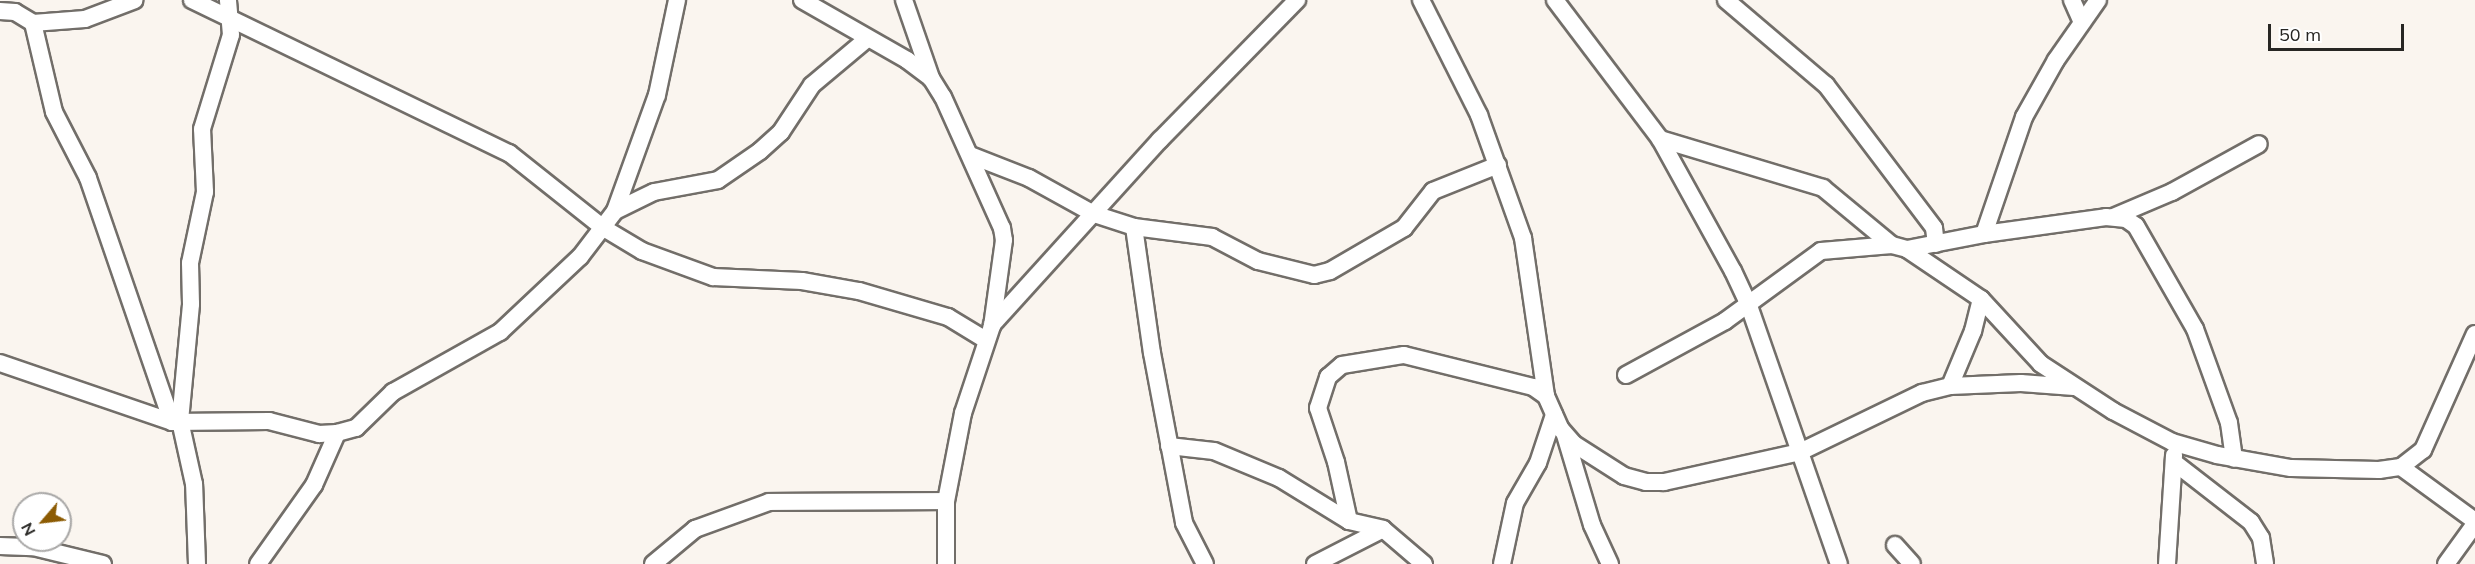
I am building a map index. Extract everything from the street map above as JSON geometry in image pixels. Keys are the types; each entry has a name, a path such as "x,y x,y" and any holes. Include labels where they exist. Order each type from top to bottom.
{"street":[{"path":"0,11 15,12 33,23 85,19 135,0"},
{"path":"192,0 230,8 366,86 430,113 508,153 628,245 698,272 726,279 802,281 860,291 948,317 989,333"},
{"path":"0,363 176,422 269,421 319,434 337,433 356,428 393,392 500,332 580,257 615,211 657,95 676,0"},
{"path":"802,0 907,60 931,78"},
{"path":"903,0 931,78 970,155 1004,240 989,333 963,413 946,501 946,564"},
{"path":"989,333 1160,140 1296,0"},
{"path":"1421,0 1479,115 1498,165 1526,251 1546,396 1564,435 1592,525 1610,564"},
{"path":"1555,0 1660,139 1748,303 1839,564"},
{"path":"1726,0 1786,47 1826,85 1934,228 1936,244"},
{"path":"2072,0 2082,22"},
{"path":"1984,234 2024,117 2055,60 2098,0"},
{"path":"176,422 191,304 190,263 205,192 202,129 231,35 230,8"},
{"path":"33,23 54,112 88,178 176,422 194,484 197,564"},
{"path":"615,211 654,192 709,183 726,175 773,140 812,85 867,39"},
{"path":"1660,139 1758,172 1817,186 1899,247 1981,299 2024,350 2077,387 2136,425 2172,442 2234,459 2291,468 2379,470 2401,467 2417,458 2429,442 2475,334"},
{"path":"1626,375 1685,345 1821,251 1936,244 1984,234 2111,218 2172,192 2259,144"},
{"path":"970,155 1029,178 1095,214 1134,226 1166,228 1212,237 1258,261 1321,275 1404,228 1433,191 1498,165"},
{"path":"2111,218 2136,226 2195,328 2229,423 2234,459"},
{"path":"1134,226 1169,446 1188,534 1205,564"},
{"path":"1950,386 1973,331 1981,299"},
{"path":"1348,521 1336,462 1318,415 1334,369 1342,365 1404,355 1524,384 1546,396"},
{"path":"1564,435 1624,476 1646,482 1664,482 1800,452 1922,393 1950,386 2021,383 2077,387"},
{"path":"1502,564 1515,503 1538,463 1554,415"},
{"path":"258,564 314,485 337,433"},
{"path":"2167,564 2175,463 2172,442"},
{"path":"1169,446 1214,451 1279,478 1348,521 1383,529 1424,564"},
{"path":"2175,463 2252,522 2261,538 2265,564"},
{"path":"2401,467 2475,522 2446,564"},
{"path":"652,564 695,529 769,502 946,501"},
{"path":"1315,564 1383,529"},
{"path":"1894,545 1912,564"},
{"path":"0,546 33,547 103,564"}]}
